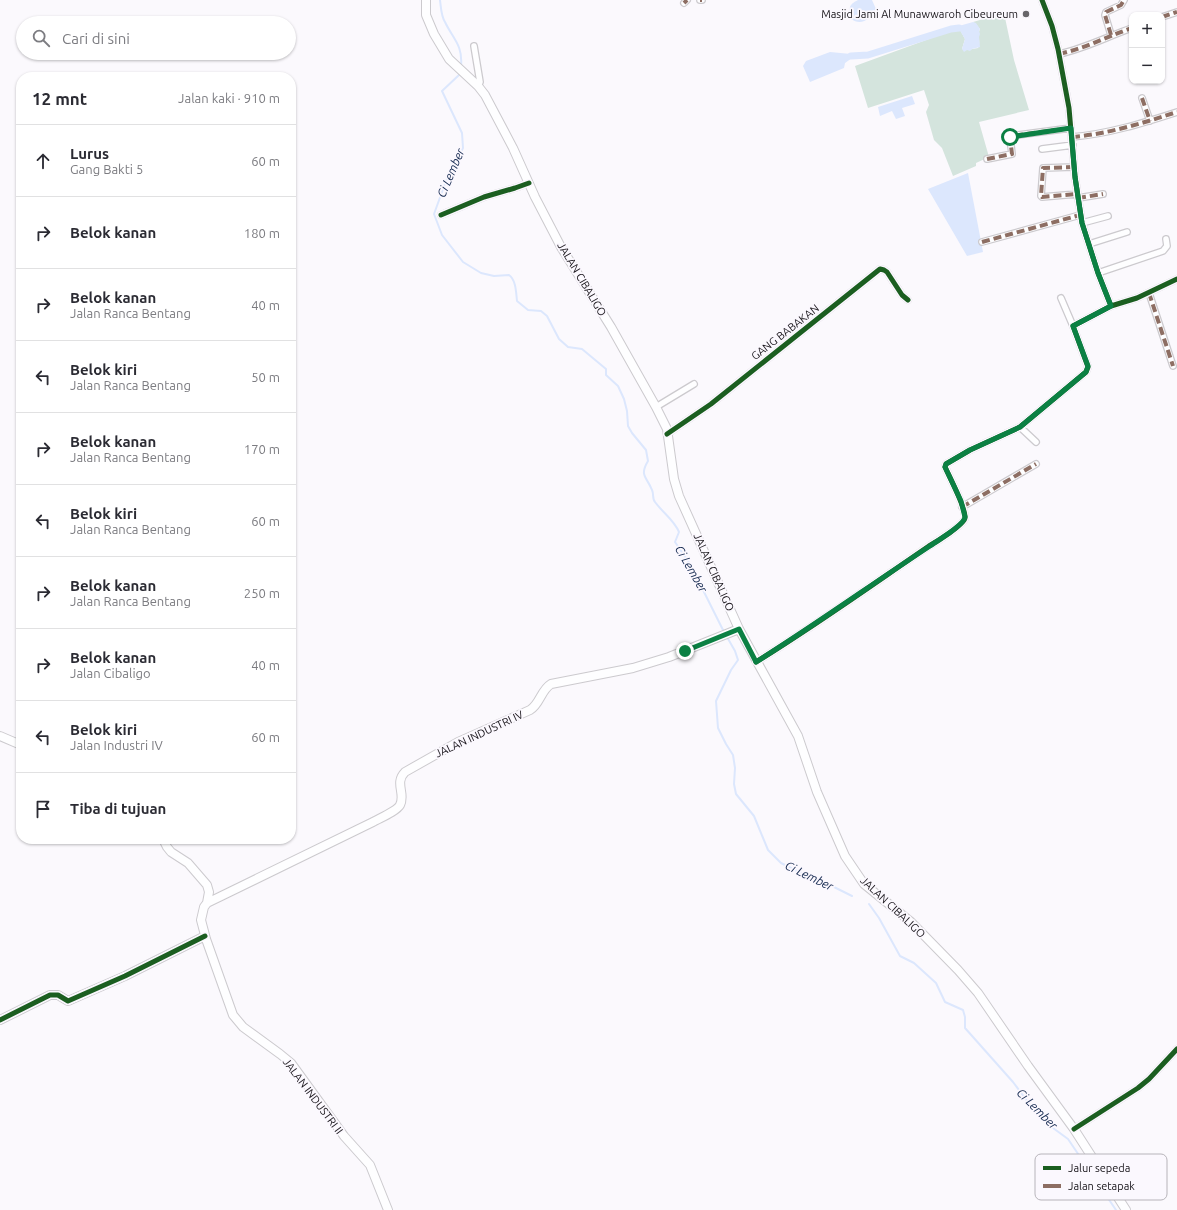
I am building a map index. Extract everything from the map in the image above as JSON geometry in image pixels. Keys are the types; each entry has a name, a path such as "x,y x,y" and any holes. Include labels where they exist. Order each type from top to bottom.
{"main road":[{"name":"JALAN CIBALIGO","path":"426,0 426,15 428,21 445,54 478,86 485,95 562,247 615,333 667,429 674,479 680,496 739,629 798,736 819,798 845,856 864,884 911,922 958,970 978,993 1090,1154"},
{"name":"JALAN INDUSTRI IV","path":"207,903 373,822 399,807 402,802 400,780 405,772 458,742 530,710 538,702 546,687 551,684 633,668 669,657 739,629"},
{"path":"0,736 16,743"},
{"name":"JALAN INDUSTRI II","path":"166,844 171,852 188,863 207,885 209,892 201,920 205,936 233,1015 243,1026 291,1063 344,1136 370,1165 388,1210"},
{"path":"0,1020 50,995 58,995 68,1001 95,990 205,936"},
{"name":"JALAN CIBALIGO","path":"1120,1200 1126,1210"}],"street":[{"path":"1111,35 1104,15 1106,12 1121,5 1124,0"},
{"path":"1044,1 1059,54 1069,108 1080,215 1098,273 1111,306"},
{"path":"1165,16 1177,12"},
{"path":"1059,54 1077,50 1129,29"},
{"path":"474,46 480,82 478,86"},
{"path":"1142,98 1150,121"},
{"path":"1072,137 1093,135 1150,121 1177,112"},
{"path":"987,159 1012,154 1011,136 1071,128"},
{"path":"1042,149 1073,145"},
{"path":"1074,167 1043,168 1041,196 1103,194"},
{"path":"441,215 484,197 529,183"},
{"path":"982,242 1080,215"},
{"path":"1082,223 1108,216"},
{"path":"1089,244 1128,232"},
{"path":"1098,273 1163,251 1167,246 1166,239"},
{"name":"GANG BABAKAN","path":"667,434 711,404 880,270 884,270 902,295 908,300"},
{"path":"1073,326 1111,306 1125,303 1177,279"},
{"path":"1149,292 1173,366"},
{"path":"756,662 943,537 965,520 962,506 945,465 970,450 1020,427 1086,372 1088,366 1061,298"},
{"path":"656,407 694,384"},
{"path":"1020,427 1036,442"},
{"path":"962,506 1036,464"},
{"path":"1074,1129 1138,1088 1149,1079 1177,1048"}],"shaded area":[{"path":"1004,13 1014,60 1029,110 979,122 989,157 976,163 976,166 953,176 942,148 934,140 926,112 929,105 924,90 868,108 855,66 959,28 965,39 962,49 967,50 978,48 980,29 973,22"}],"water":[{"path":"858,0 872,0 876,9 867,20 862,22 851,19 850,7"},
{"path":"973,22 976,23 980,29 980,47 964,52 962,49 965,39 959,29 959,26"},
{"path":"830,52 851,54 852,58 845,63 844,68 810,82 803,66 806,61"},
{"path":"912,96 915,104 902,108 905,116 896,119 892,111 880,116 878,107"},
{"path":"968,173 983,252 967,256 928,189"}],"waterway":[{"name":"Ci Lember","path":"440,0 444,20 459,47 461,66"},
{"path":"851,56 868,55 951,29 959,28"},
{"name":"Ci Lember","path":"459,72 459,75 442,91 462,133 463,148 446,181 434,214 442,235 463,262 481,273 494,276 509,275 514,283 517,301 528,310 541,311 547,316 559,339 568,347 582,349 606,369 606,375 618,386 624,399 627,411 628,426 646,450 648,461 645,466 644,473 653,492 654,501 677,528 679,532 675,542 690,564 724,632"},
{"name":"Ci Lember","path":"727,637 738,660 731,670 716,701 718,728 733,755 735,768 734,784 736,794 754,816 768,850 781,863 852,896"},
{"name":"Ci Lember","path":"869,904 879,918 900,956 914,963 936,983 945,1002 963,1010 965,1017 965,1028 1013,1082 1033,1109 1053,1128 1068,1139 1078,1154"},
{"name":"Ci Lember","path":"1109,1200 1116,1210"}],"marked path":[{"path":"684,3 687,0"},
{"path":"1111,35 1105,15 1106,12 1121,5 1124,0"},
{"path":"1165,16 1177,12"},
{"path":"1059,54 1087,46 1129,29"},
{"path":"1142,98 1150,121"},
{"path":"1072,137 1112,131 1177,112"},
{"path":"987,159 1012,154 1011,136 1071,128"},
{"path":"1074,167 1043,168 1041,196 1077,194"},
{"path":"1078,198 1103,194"},
{"path":"982,242 1080,215"},
{"path":"1149,293 1173,366"},
{"path":"962,507 1036,464"}],"cycle path":[{"path":"1042,0 1052,26 1058,49 1069,108 1075,177 1082,223 1098,273 1111,306"},
{"path":"441,215 484,197 529,183"},
{"path":"667,434 711,404 880,269 887,272 902,295 908,300"},
{"path":"756,662 822,620 960,525 965,518 965,513 945,467 946,464 970,450 1020,427 1086,372 1088,367 1073,326 1111,306 1137,298 1177,279"},
{"path":"0,1020 50,995 58,995 68,1001 125,976 205,936"},
{"path":"1074,1129 1138,1088 1149,1079 1177,1049"}],"place":[{"name":"Masjid Jami Al Munawwaroh Cibeureum","path":"1026,14"}],"route":[{"path":"685,651 739,629 756,662 845,604 943,537 965,520 961,501 945,465 970,450 1020,427 1086,372 1088,366 1073,326 1111,306 1098,273 1082,223 1075,177 1071,128 1010,137"}]}
